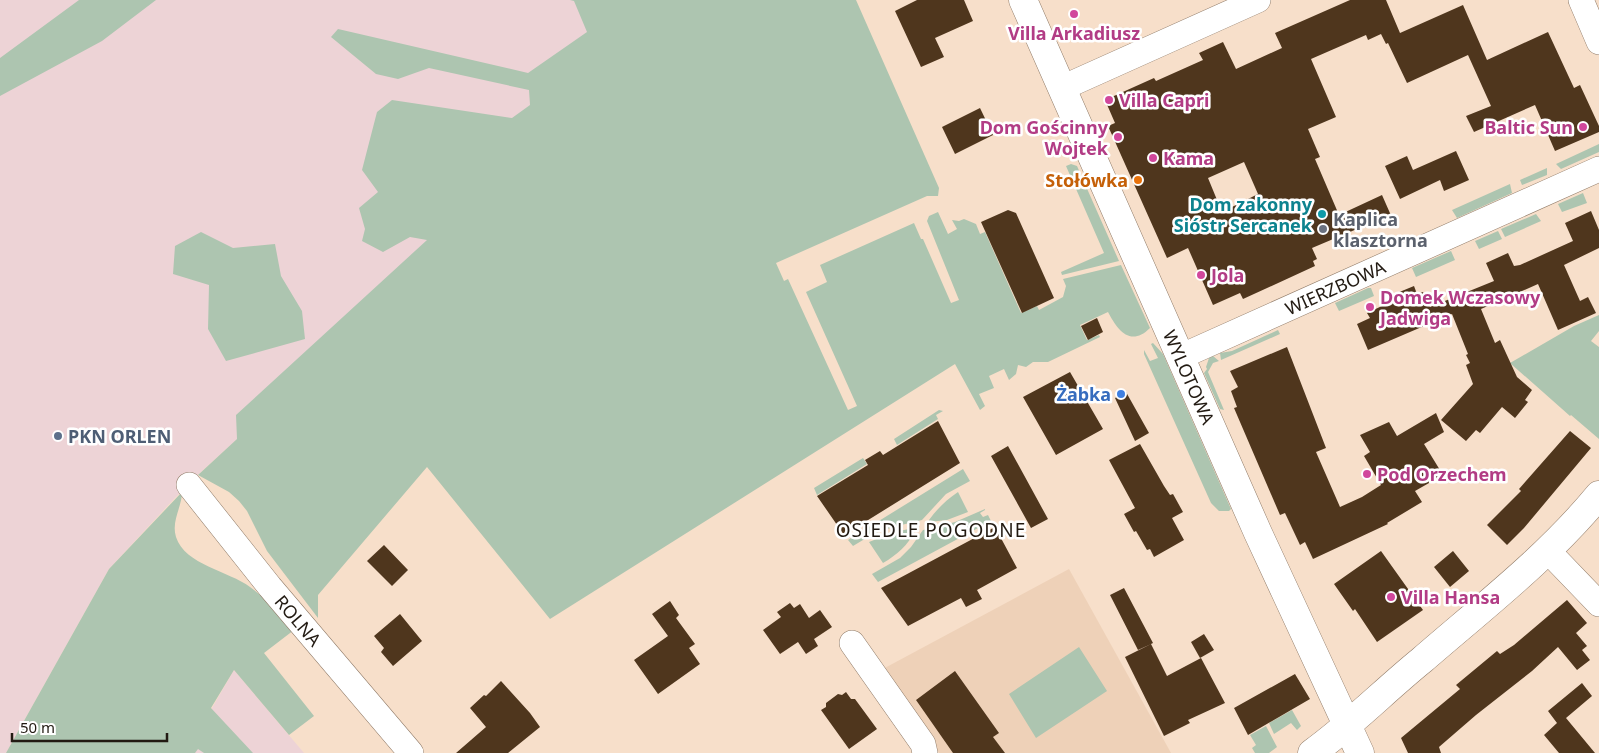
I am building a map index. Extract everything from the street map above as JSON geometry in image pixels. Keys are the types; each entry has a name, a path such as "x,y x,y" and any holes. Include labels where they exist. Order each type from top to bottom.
{"street":[{"name":"WYLOTOWA","path":"1023,0 1258,533 1360,753"},
{"path":"1062,88 1258,0"},
{"path":"1581,0 1599,42"},
{"name":"WIERZBOWA","path":"1180,357 1599,169"},
{"name":"ROLNA","path":"189,485 270,587 411,753"},
{"path":"1312,753 1548,551 1599,495"},
{"path":"1548,551 1599,604"},
{"path":"852,643 923,744 925,753"}],"shaded area":[{"path":"0,0 724,0 203,470 173,500 109,569 6,753 0,753"},
{"path":"1069,569 1171,753 939,753 881,670"},
{"path":"234,670 304,753 186,753"}],"green space":[{"path":"79,0 156,0 102,41 0,96 0,58"},
{"path":"570,0 856,0 939,188 938,196 927,196 776,263 784,281 788,279 848,410 857,406 806,292 827,282 820,265 914,223 951,303 959,300 927,221 929,216 938,212 948,234 957,229 952,220 959,221 964,219 976,224 980,234 985,232 1021,313 1037,306 1039,310 1063,297 1066,286 1063,279 1121,265 1150,328 1143,334 1130,336 1120,330 1108,312 1080,325 1087,340 1099,335 1100,337 1048,362 1033,362 1026,367 1018,365 1016,374 1009,380 1004,369 989,376 994,388 979,394 985,406 980,410 955,364 550,619 427,467 318,595 318,618 267,551 247,511 239,501 229,492 198,475 237,439 236,415 427,240 410,237 383,252 362,241 365,229 359,208 378,192 362,170 377,112 392,100 512,118 530,105 529,90 429,68 398,79 376,74 331,37 338,29 528,73 587,32 574,1"},
{"path":"1599,144 1599,152 1561,169 1556,164"},
{"path":"1071,164 1077,166 1119,261 1062,275 1061,272 1104,253 1066,166"},
{"path":"1547,168 1547,175 1522,185 1520,180"},
{"path":"1510,184 1512,193 1457,218 1452,210"},
{"path":"1583,193 1587,203 1562,212 1558,204"},
{"path":"1536,214 1541,221 1505,237 1501,229"},
{"path":"1498,231 1502,239 1479,249 1475,241"},
{"path":"201,232 233,248 275,244 281,276 302,311 305,339 226,361 208,329 209,285 173,274 175,246"},
{"path":"1451,251 1455,260 1416,277 1412,268"},
{"path":"1371,288 1374,296 1339,311 1335,303"},
{"path":"1599,315 1599,331 1591,341 1599,347 1599,439 1510,363 1574,326"},
{"path":"1278,330 1280,334 1221,360 1220,353 1232,351"},
{"path":"1153,343 1163,354 1231,509 1229,511 1219,511 1211,503 1144,354 1144,350 1150,361 1158,358 1151,344"},
{"path":"1213,356 1219,361 1213,363 1208,372 1224,410 1220,409 1204,373 1207,369 1209,358"},
{"path":"939,410 943,411 936,415 938,419 897,445 894,439"},
{"path":"863,458 867,464 817,495 814,488"},
{"path":"963,469 970,481 946,494 922,520 873,534 853,546 848,540"},
{"path":"182,492 175,525 176,537 181,547 198,561 250,587 268,602 294,630 264,653 314,716 289,735 234,670 211,708 253,753 204,753 198,749 195,753 6,753 109,569"},
{"path":"958,492 968,512 947,520 929,522 939,508"},
{"path":"985,509 980,513 983,517 988,515 991,521 878,582 872,574 900,558 911,547 923,530 955,522"},
{"path":"914,528 915,531 905,545 883,563 869,542 894,532"},
{"path":"1079,647 1107,691 1036,738 1009,694"},
{"path":"1292,710 1301,726 1297,730 1291,723 1274,734 1269,723"},
{"path":"1266,726 1277,747 1269,753 1255,753 1252,748 1256,745 1250,735"}],"building":[{"path":"917,0 964,0 973,21 935,38 944,57 921,67 895,11"},
{"path":"1350,0 1386,0 1400,33 1463,5 1487,60 1548,32 1574,88 1580,85 1599,126 1599,132 1555,151 1535,105 1474,132 1466,116 1491,106 1468,55 1407,83 1388,43 1386,44 1381,34 1368,40 1366,35 1311,59 1336,117 1308,129 1320,157 1315,159 1339,215 1382,195 1393,220 1379,226 1377,222 1364,228 1364,226 1312,248 1317,259 1313,261 1315,266 1243,299 1240,293 1213,305 1188,248 1167,258 1108,126 1115,123 1105,100 1154,78 1156,81 1203,60 1199,53 1223,42 1236,69 1282,48 1275,33","holes":["1244,162 1258,194 1222,212 1208,178"]},
{"path":"980,108 993,135 955,154 942,127"},
{"path":"1456,151 1469,180 1444,191 1440,180 1400,199 1385,166 1407,156 1413,170"},
{"path":"1008,210 1016,213 1054,298 1022,313 981,222"},
{"path":"1591,211 1599,230 1599,248 1564,265 1580,301 1588,297 1596,313 1558,330 1538,284 1481,309 1495,343 1500,340 1517,377 1532,390 1525,400 1528,402 1515,418 1502,407 1480,433 1476,430 1466,441 1441,420 1473,384 1466,365 1470,363 1466,355 1468,354 1452,314 1368,350 1357,324 1370,318 1367,313 1399,298 1397,293 1414,286 1417,294 1423,292 1430,307 1494,281 1486,263 1508,253 1514,266 1520,265 1573,241 1565,223"},
{"path":"1097,318 1103,332 1088,340 1081,326"},
{"path":"1287,347 1326,448 1316,452 1340,507 1362,497 1381,485 1364,456 1370,452 1360,435 1389,422 1397,436 1436,413 1444,432 1424,444 1443,475 1415,491 1422,502 1388,524 1313,559 1305,542 1300,545 1285,513 1280,515 1234,408 1237,407 1231,391 1238,387 1230,371"},
{"path":"1070,372 1103,429 1056,455 1023,397"},
{"path":"1126,392 1149,433 1135,441 1115,398"},
{"path":"938,421 960,463 844,535 817,496 868,465 865,460 880,451 883,455"},
{"path":"1570,431 1591,448 1524,528 1507,545 1487,525 1521,491 1519,489"},
{"path":"1140,444 1164,486 1170,495 1173,494 1183,512 1172,518 1184,540 1154,557 1150,549 1147,550 1136,531 1134,532 1124,514 1135,508 1109,460"},
{"path":"1008,446 1048,519 1031,528 991,456"},
{"path":"995,527 1017,568 977,590 982,599 966,607 961,598 908,626 881,588"},
{"path":"384,545 408,570 392,586 367,561"},
{"name":"Villa Hansa","path":"1381,551 1423,610 1377,642 1355,609 1353,611 1334,584"},
{"path":"1453,551 1469,571 1450,587 1434,567"},
{"path":"1124,588 1153,643 1138,650 1110,595"},
{"path":"1567,600 1587,623 1576,633 1587,646 1582,650 1590,660 1577,670 1558,647 1532,671 1439,747 1441,753 1408,753 1401,738 1460,689 1456,685 1497,651 1500,654 1514,645"},
{"path":"670,601 679,615 676,618 695,644 689,648 700,664 658,694 634,660 668,636 652,614"},
{"path":"790,603 794,608 800,604 809,618 820,610 832,627 814,639 818,646 806,654 798,642 780,654 763,630 781,617 777,612"},
{"path":"400,614 422,641 393,666 381,652 384,648 374,636"},
{"path":"1204,634 1214,650 1200,658 1191,642"},
{"path":"1151,644 1167,676 1201,658 1225,703 1188,720 1190,723 1164,736 1125,657"},
{"path":"955,671 999,733 993,737 1005,753 953,753 916,700"},
{"path":"1295,674 1310,699 1248,735 1234,708"},
{"path":"501,681 540,727 508,753 456,753 486,727 470,708"},
{"path":"1582,683 1592,696 1566,718 1595,753 1559,753 1544,735 1557,723 1548,711"},
{"path":"846,692 851,699 855,699 877,729 849,749 821,710 826,707 826,703 838,694 842,695"}],"place":[{"name":"Villa Arkadiusz","path":"1074,14"},
{"name":"Villa Capri","path":"1109,100"},
{"name":"Baltic Sun","path":"1583,127"},
{"name":"Dom Gościnny Wojtek","path":"1118,137"},
{"name":"Kama","path":"1153,158"},
{"name":"Stołówka","path":"1138,180"},
{"name":"Dom zakonny Sióstr Sercanek","path":"1322,214"},
{"name":"Kaplica klasztorna","path":"1323,229"},
{"name":"Jola","path":"1201,275"},
{"name":"Domek Wczasowy Jadwiga","path":"1370,307"},
{"name":"Żabka","path":"1121,394"},
{"name":"PKN ORLEN","path":"58,436"},
{"name":"Pod Orzechem","path":"1367,474"},
{"name":"Villa Hansa","path":"1391,597"}],"district":[{"name":"OSIEDLE POGODNE","path":"931,530"}]}
